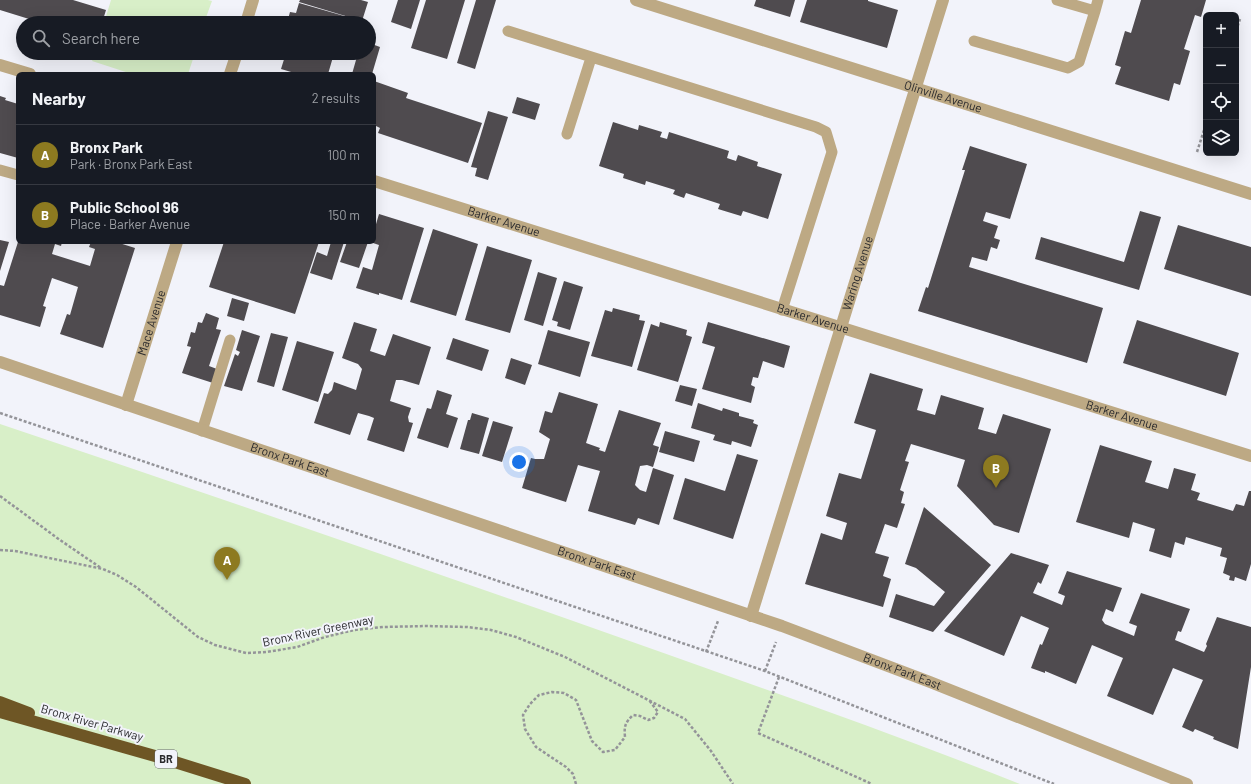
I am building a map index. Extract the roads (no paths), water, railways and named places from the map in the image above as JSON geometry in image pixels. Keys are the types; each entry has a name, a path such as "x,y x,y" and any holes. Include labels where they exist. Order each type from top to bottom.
{"highway":[{"path":"0,702 86,736"},
{"name":"Bronx River Parkway","path":"0,712 170,760 245,784"}],"street":[{"path":"248,16 253,0"},
{"name":"Olinville Avenue","path":"636,0 1251,194"},
{"name":"Waring Avenue","path":"751,616 943,0"},
{"path":"231,72 235,60"},
{"path":"0,65 23,72"},
{"name":"Barker Avenue","path":"376,182 1251,456"},
{"name":"Mace Avenue","path":"126,405 176,244"},
{"name":"Bronx Park East","path":"0,362 782,626 930,682 1187,784"}],"lane":[{"path":"1057,0 1095,11"},
{"path":"974,40 1068,68 1079,62 1098,0"},
{"path":"508,31 816,127 826,132 832,152 782,310"},
{"path":"567,134 591,58"},
{"path":"0,170 16,174"},
{"path":"202,431 230,340"}],"place":[{"name":"Public School 96","path":"996,488"},
{"name":"Bronx Park","path":"227,580"}]}
